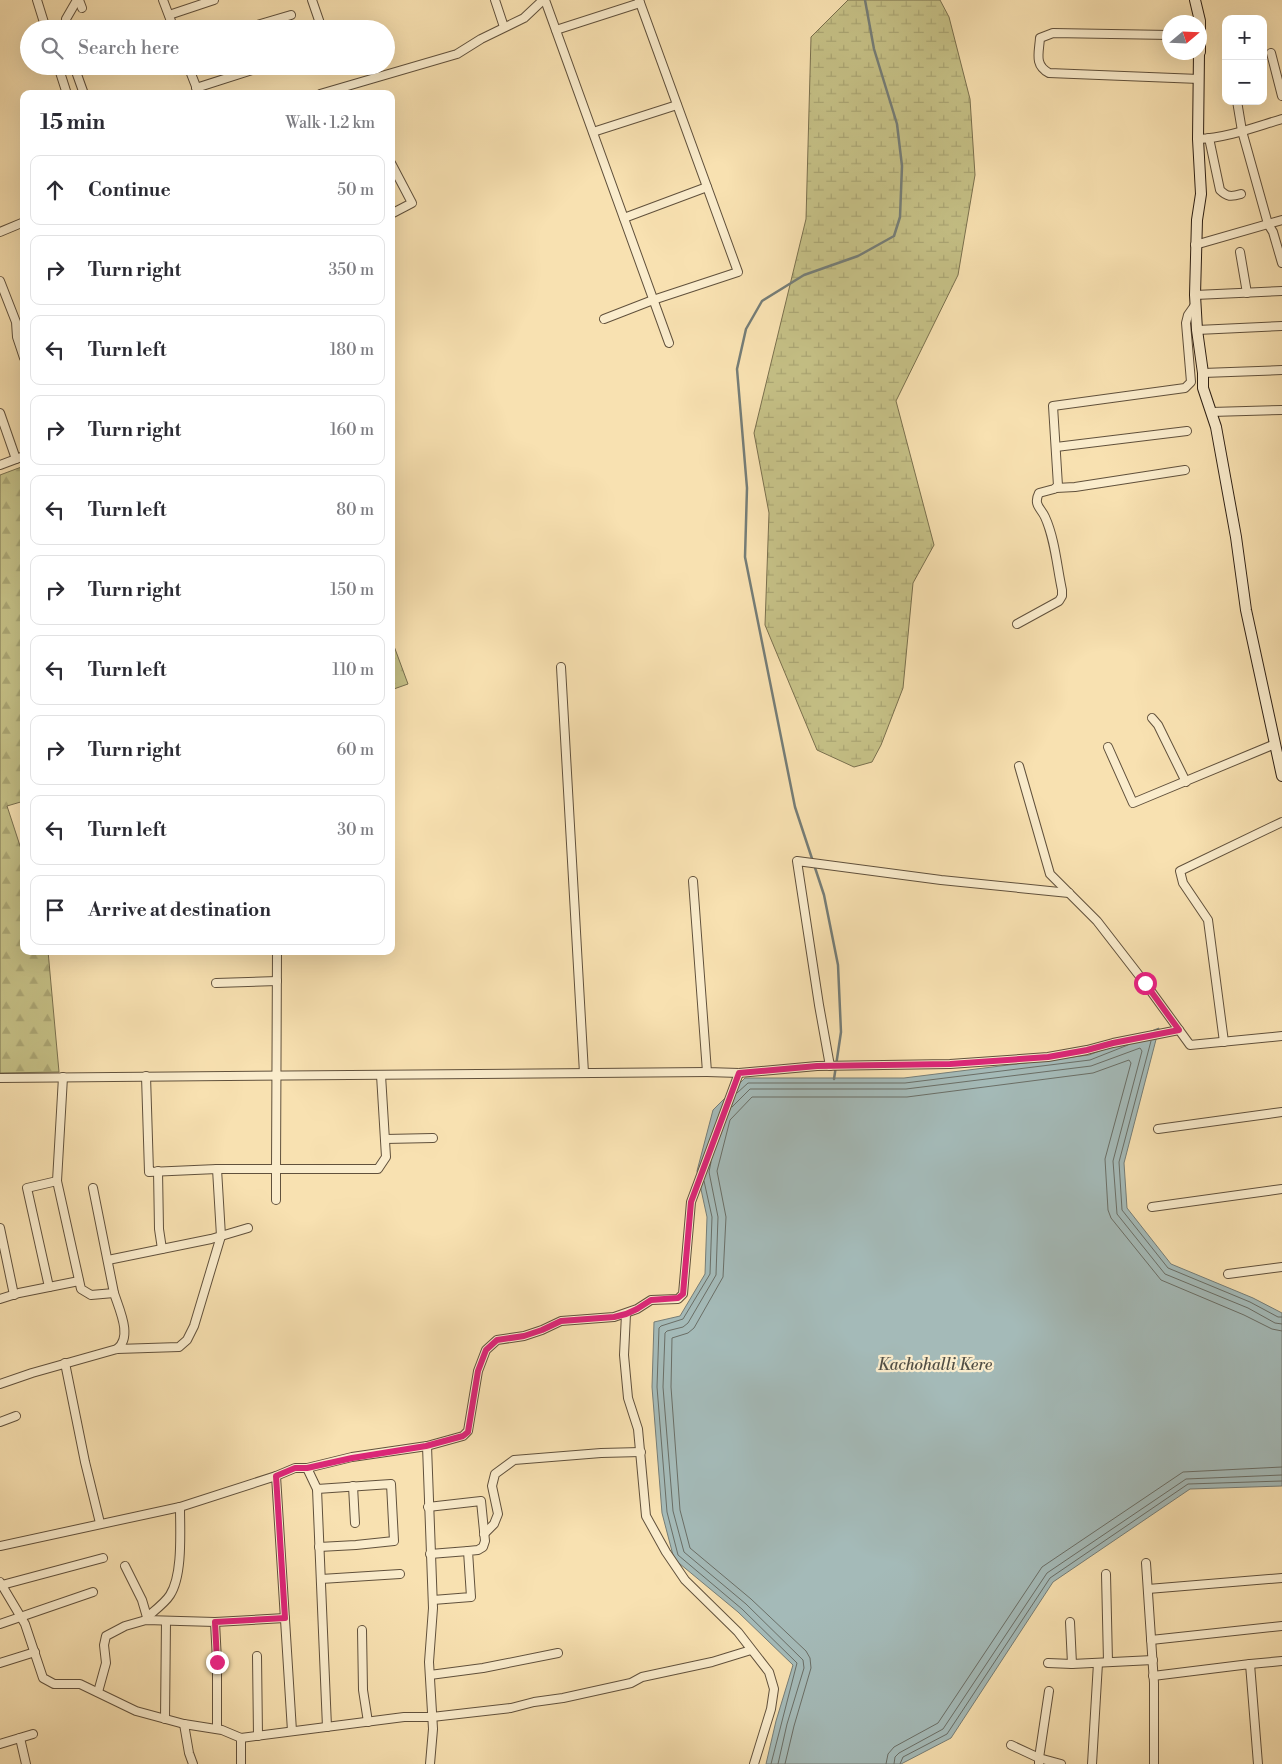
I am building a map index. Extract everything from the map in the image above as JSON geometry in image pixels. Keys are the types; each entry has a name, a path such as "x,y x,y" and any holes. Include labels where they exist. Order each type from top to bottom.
{"street":[{"path":"37,0 43,20"},
{"path":"163,0 171,20"},
{"path":"169,15 214,0"},
{"path":"312,0 319,20"},
{"path":"495,0 504,27"},
{"path":"395,72 457,54 481,39 524,18 544,0 669,343"},
{"path":"1195,0 1199,15"},
{"path":"556,30 639,2 738,272 653,300 604,319"},
{"path":"66,20 79,3"},
{"path":"277,20 291,16"},
{"path":"1162,35 1054,33 1040,38 1038,61 1042,69 1049,73 1199,80"},
{"path":"1271,53 1282,96"},
{"path":"1200,60 1198,138 1201,194 1196,220 1195,245 1197,330 1204,373 1204,388 1218,437 1236,538 1246,610 1282,776"},
{"path":"61,75 66,90"},
{"path":"77,75 83,90"},
{"path":"192,75 198,90"},
{"path":"201,90 241,75"},
{"path":"334,90 385,75"},
{"path":"593,132 677,105"},
{"path":"1238,105 1242,131 1268,224 1273,232 1282,264"},
{"path":"1198,138 1210,138 1242,131 1282,119"},
{"path":"1210,138 1220,190 1226,196 1241,194"},
{"path":"395,178 412,203 395,212"},
{"path":"624,218 707,187"},
{"path":"1195,245 1282,220"},
{"path":"0,232 20,226"},
{"path":"1240,252 1247,293"},
{"path":"0,282 16,322 17,338 20,347"},
{"path":"1195,300 1247,293 1282,291"},
{"path":"1056,488 1058,486 1053,406 1188,386 1191,382 1186,323 1195,300"},
{"path":"1197,330 1282,326"},
{"path":"1204,373 1282,370"},
{"path":"1211,412 1282,410"},
{"path":"0,413 20,457 0,465"},
{"path":"1056,447 1187,431"},
{"path":"1016,624 1059,601 1062,596 1051,534 1044,515 1039,510 1036,502 1039,493 1056,488 1075,487 1185,470"},
{"path":"561,667 584,1073"},
{"path":"1152,718 1158,725 1186,782"},
{"path":"1108,747 1133,804 1275,744"},
{"path":"1019,766 1050,874 1097,921 1190,1045 1282,1036"},
{"path":"1224,1042 1208,920 1182,883 1180,872 1282,822"},
{"path":"830,1066 797,861 941,880 1069,893"},
{"path":"693,881 706,1072"},
{"path":"276,1200 277,955"},
{"path":"216,983 277,981"},
{"path":"0,1078 739,1073 830,1066 950,1064 1048,1057 1179,1030"},
{"path":"0,1546 51,1536 100,1523 131,1519 180,1508 295,1468 307,1468 352,1458 426,1446 463,1436 468,1432 478,1371 486,1350 497,1340 524,1336 561,1321 614,1317 637,1309 651,1300 678,1298 683,1294 691,1202 739,1073"},
{"path":"146,1076 149,1172 158,1172 217,1169 378,1169 386,1157 381,1075"},
{"path":"63,1077 57,1181 79,1281 81,1288 92,1295 114,1292"},
{"path":"1158,1129 1282,1112"},
{"path":"385,1138 433,1138"},
{"path":"0,1384 117,1349 179,1347 187,1340 196,1318 221,1236 217,1169"},
{"path":"158,1172 159,1228 162,1249"},
{"path":"49,1287 27,1188 57,1181"},
{"path":"93,1188 114,1292 123,1326 124,1338 122,1345 117,1349"},
{"path":"1152,1208 1282,1189"},
{"path":"0,1228 14,1294"},
{"path":"108,1260 221,1236 248,1228"},
{"path":"1228,1274 1282,1267"},
{"path":"0,1299 14,1294 79,1281"},
{"path":"626,1314 624,1355 628,1398 638,1429 641,1452 642,1491 646,1516 666,1552 685,1580 738,1632 769,1672 774,1690 771,1709 754,1764"},
{"path":"65,1364 84,1462 100,1523"},
{"path":"0,1422 16,1416"},
{"path":"426,1446 433,1600 430,1675 432,1717 430,1764"},
{"path":"484,1534 494,1524 498,1514 492,1486 495,1474 514,1460 601,1453 641,1452"},
{"path":"307,1468 317,1489 327,1727"},
{"path":"276,1476 292,1731"},
{"path":"317,1489 391,1484 394,1541 319,1547"},
{"path":"353,1486 355,1523"},
{"path":"428,1506 481,1501 484,1534 483,1546 478,1550 430,1554"},
{"path":"98,1692 106,1663 104,1645 106,1636 146,1618 170,1596 179,1559 180,1508"},
{"path":"433,1600 476,1596 468,1551"},
{"path":"103,1558 1,1584 25,1624 43,1678 54,1684 80,1684 136,1712 184,1724 217,1729 241,1738 404,1717 432,1717 511,1708 534,1702 594,1692 630,1683 642,1677 712,1662 751,1650"},
{"path":"1146,1562 1153,1660 1154,1764"},
{"path":"125,1566 142,1600 146,1618"},
{"path":"320,1579 400,1574"},
{"path":"1106,1574 1108,1662"},
{"path":"1148,1589 1282,1578"},
{"path":"0,1624 93,1592"},
{"path":"146,1618 166,1621 215,1622 285,1618"},
{"path":"165,1719 166,1621"},
{"path":"215,1622 217,1729"},
{"path":"1070,1622 1072,1664"},
{"path":"1151,1640 1282,1626"},
{"path":"362,1630 363,1690 368,1722"},
{"path":"0,1663 35,1652"},
{"path":"430,1675 483,1668 558,1653"},
{"path":"257,1656 258,1736"},
{"path":"1048,1664 1153,1660"},
{"path":"1153,1676 1282,1661"},
{"path":"1092,1764 1098,1663"},
{"path":"1250,1664 1258,1764"},
{"path":"1039,1761 1049,1691"},
{"path":"184,1724 193,1764"},
{"path":"0,1744 33,1734"},
{"path":"20,1738 26,1764"},
{"path":"241,1738 241,1764"},
{"path":"1011,1745 1039,1761 1061,1764"}],"green space":[{"path":"848,0 940,0 949,17 970,99 975,175 958,275 896,401 934,545 913,583 903,688 881,745 872,762 854,767 817,750 765,625 769,513 754,433 806,219 811,37"},
{"path":"20,468 20,802 7,806 20,846 20,955 48,955 59,1072 0,1073 0,475"},
{"path":"395,649 408,684 395,689"}],"water":[{"name":"Kachohalli Kere","path":"1159,1028 1124,1163 1127,1208 1171,1264 1253,1298 1282,1313 1282,1486 1190,1489 1053,1582 951,1738 901,1764 766,1764 776,1721 793,1665 738,1612 674,1559 662,1513 652,1387 654,1322 680,1316 705,1274 707,1217 697,1171 713,1110 745,1078 904,1078 1089,1055"}],"waterway":[{"path":"834,1079 841,1032 838,965 824,895 795,807 745,557 747,488 737,369 746,329 762,301 804,275 858,256 894,236 900,217 902,166 897,124 874,49 865,0"}],"route":[{"path":"217,1662 215,1622 285,1618 276,1476 295,1468 307,1468 352,1458 426,1446 463,1436 468,1432 482,1357 486,1350 497,1340 524,1336 561,1321 614,1317 637,1309 651,1300 678,1298 683,1294 691,1202 739,1073 817,1066 950,1064 1048,1057 1179,1030 1145,983"}]}
